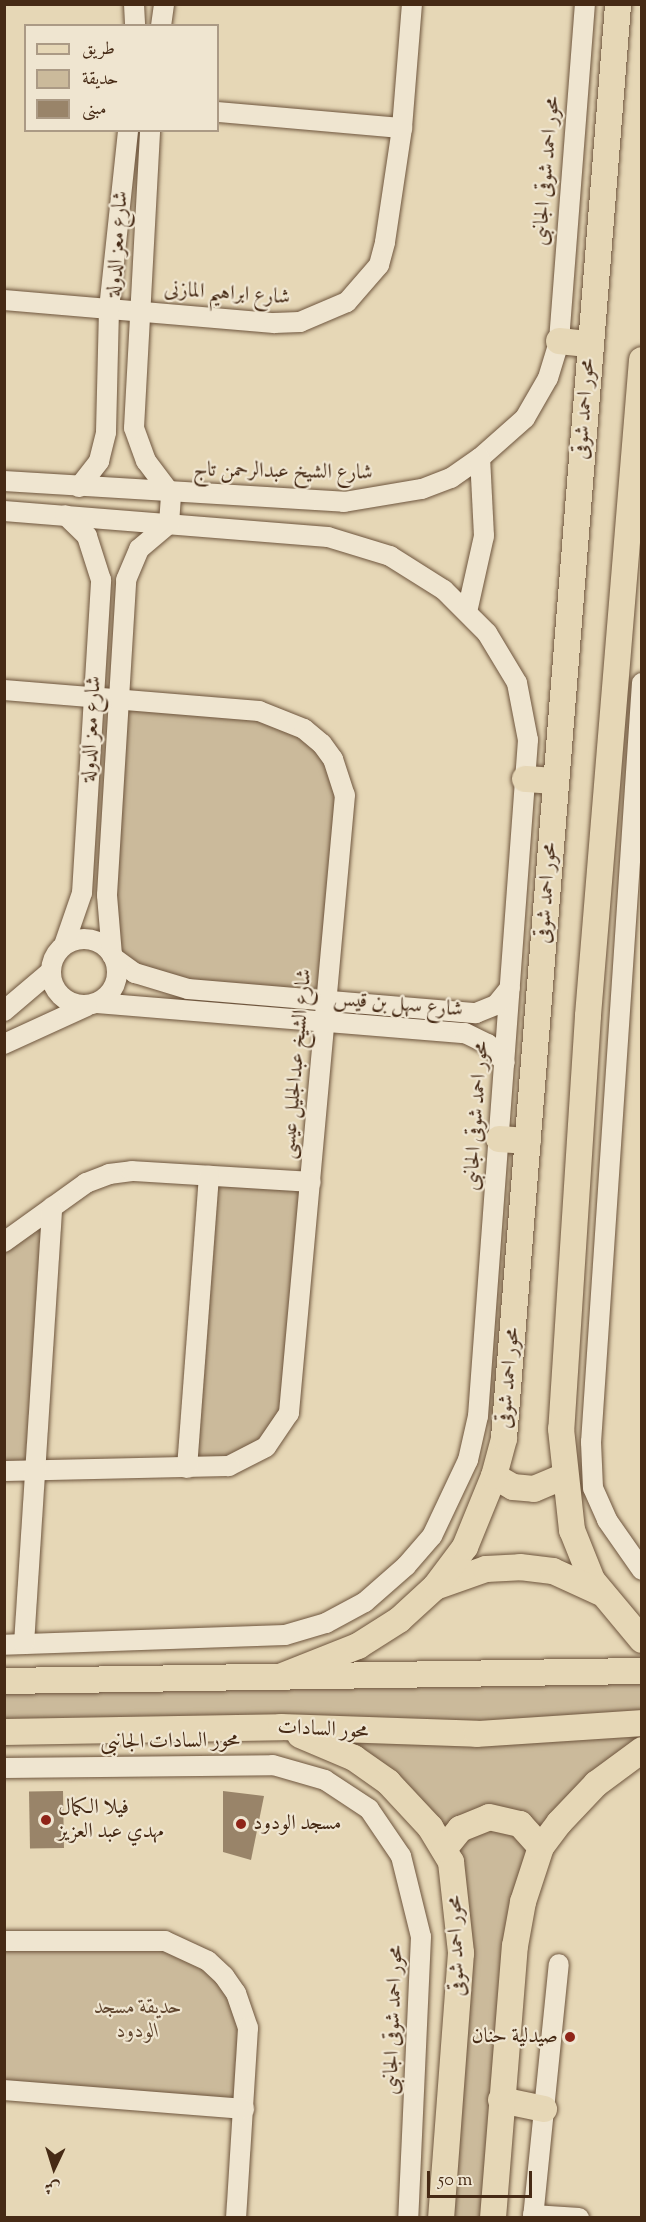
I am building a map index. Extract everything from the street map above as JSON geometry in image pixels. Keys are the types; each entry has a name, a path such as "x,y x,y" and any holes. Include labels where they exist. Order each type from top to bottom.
{"main road":[{"name":"محور احمد شوقى","path":"282,1676 358,1646 399,1620 435,1587 465,1547 494,1476 509,1398 618,4"},
{"path":"559,342 590,344"},
{"path":"642,360 636,467 563,1394 564,1476 572,1530 599,1592 642,1640"},
{"path":"525,779 556,782"},
{"path":"499,1139 528,1141"},
{"path":"494,1476 513,1487 534,1489 564,1476"},
{"path":"435,1587 486,1569 520,1567 570,1576 599,1592"},
{"path":"4,1682 642,1671"},
{"name":"محور السادات","path":"4,1732 281,1727 477,1734 642,1723"},
{"name":"محور احمد شوقى","path":"281,1727 354,1758 388,1782 418,1811 444,1849 455,1880 461,1953 441,2217"},
{"path":"493,2217 515,1946 541,1847 596,1784 642,1750"},
{"path":"444,1849 460,1829 489,1817 520,1824 541,1847"},
{"path":"501,2100 544,2109"}],"street":[{"path":"134,4 135,24"},
{"path":"161,24 164,4"},
{"name":"شارع ابراهيم المازنى","path":"4,300 137,312 300,322 347,302 379,265 402,128 412,4"},
{"name":"محور احمد شوقى الجانبى","path":"559,342 585,4"},
{"path":"219,112 402,128"},
{"name":"شارع معز الدولة","path":"79,487 99,461 106,432 109,309 128,132"},
{"name":"شارع معز الدولة","path":"150,132 137,312 134,428 146,461 171,494"},
{"name":"شارع الشيخ عبدالرحمن تاج","path":"4,481 171,494 344,502 382,499 451,478 480,458 525,418 548,378 559,342"},
{"path":"4,511 318,536 360,544 418,571 467,612 484,536 480,458"},
{"path":"169,524 171,494"},
{"name":"شارع معز الدولة","path":"64,945 82,894 100,572 87,536 65,515"},
{"name":"شارع معز الدولة","path":"113,956 107,895 118,699 131,564 139,549 169,524"},
{"name":"محور احمد شوقى الجانبى","path":"14,1644 285,1635 326,1623 365,1602 406,1566 432,1536 468,1460 481,1393 528,740 517,683 504,657 467,612"},
{"path":"642,682 636,822 591,1442 593,1488 607,1520 642,1570"},
{"name":"شارع الشيخ عبدالجليل عيسى","path":"4,690 259,711 304,729 333,759 345,795 289,1413 273,1439 249,1459 229,1466 4,1470"},
{"path":"4,1011 50,972 64,945 90,940 113,956 115,984 92,1005 4,1044"},
{"name":"شارع سهل بن قيس","path":"113,956 135,973 179,987 476,1013 496,1005 510,988"},
{"path":"50,972 61,997 92,1005"},
{"name":"شارع سهل بن قيس","path":"92,1005 465,1033 488,1044 505,1063"},
{"path":"4,1242 52,1207 109,1174 132,1171 311,1182"},
{"path":"187,1468 209,1176"},
{"path":"14,1644 35,1470 52,1207"},
{"name":"محور السادات الجانبى","path":"4,1768 273,1765 316,1776 348,1793 387,1831"},
{"name":"محور احمد شوقى الجانبى","path":"387,1831 412,1883 421,1937 408,2217"},
{"path":"4,1941 140,1938 165,1941 208,1961 236,1993 245,2012 249,2044 236,2217"},
{"path":"559,1964 533,2216 579,2217"},
{"path":"4,2090 244,2109"}],"green space":[{"path":"118,699 284,720 341,776 326,1000 135,973 109,935"},
{"path":"209,1176 311,1182 294,1393 266,1447 187,1468"},
{"path":"52,1207 35,1470 5,1471 4,1242"},
{"path":"641,1671 641,1750 596,1784 529,1887 493,2217 441,2217 458,1898 418,1811 281,1727 5,1732 4,1681"},
{"name":"حديقة مسجد الودود","path":"4,1941 165,1941 236,1993 244,2109 5,2090"}],"building":[{"name":"فيلا الكمال مهدي عبد العزيز","path":"63,1791 64,1848 30,1849 29,1792"},
{"name":"مسجد الودود","path":"223,1791 264,1796 251,1860 223,1852"}],"place":[{"name":"فيلا الكمال مهدي عبد العزيز","path":"46,1820"},
{"name":"مسجد الودود","path":"241,1824"},
{"name":"صيدلية حنان","path":"570,2037"}]}
